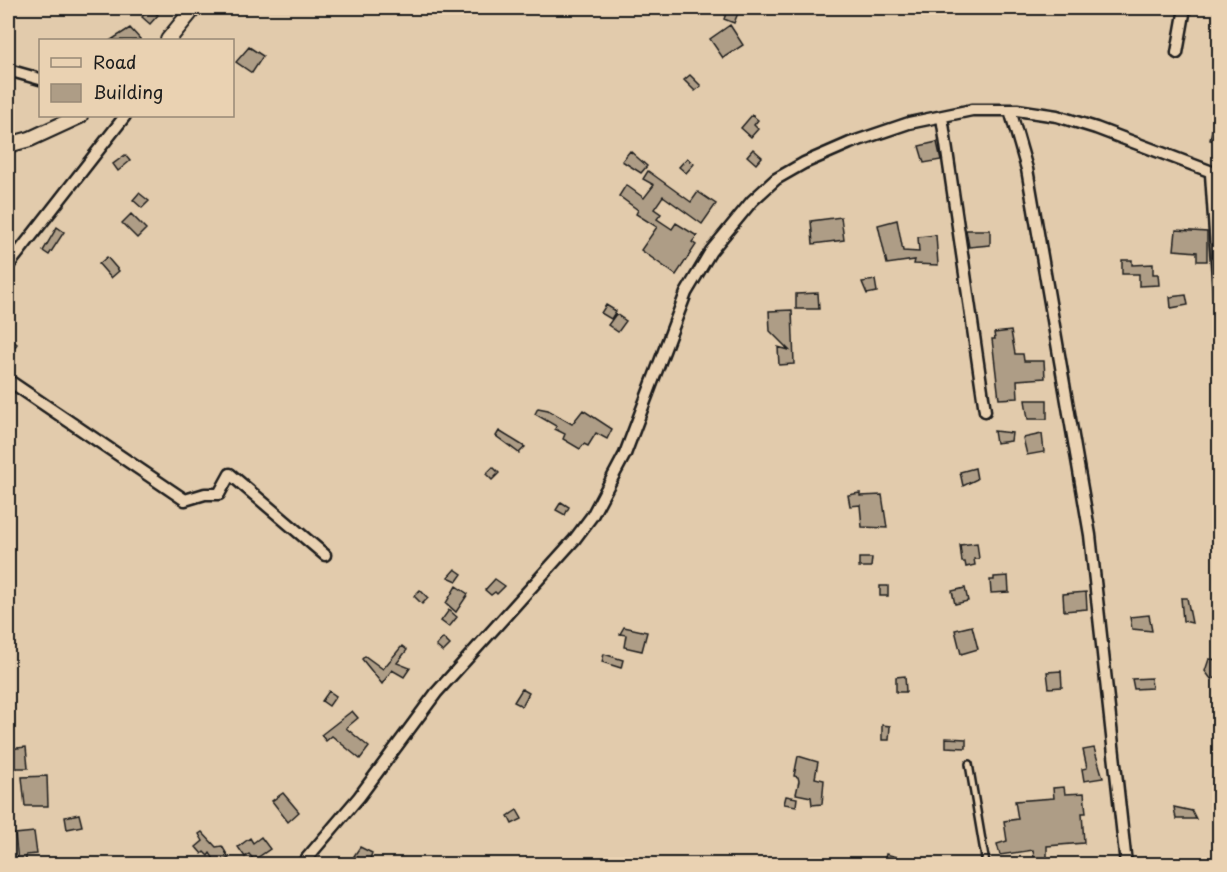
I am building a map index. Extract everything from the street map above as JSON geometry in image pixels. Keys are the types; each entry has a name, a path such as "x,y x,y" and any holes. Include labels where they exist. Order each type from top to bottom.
{"main road":[{"path":"169,39 194,8"},
{"path":"8,145 30,139 78,117"}],"street":[{"path":"1177,53 1185,8"},
{"path":"8,70 39,79"},
{"path":"302,864 359,797 436,693 574,540 592,516 625,454 686,293 711,251 752,201 776,180 804,163 850,143 909,123 972,110 1010,110 1057,116 1096,128 1215,174 1220,307"},
{"path":"1010,110 1027,169 1090,535 1126,864"},
{"path":"8,266 124,117"},
{"path":"942,117 985,411"},
{"path":"8,380 185,500 205,494 219,494 230,474 325,555"}],"lane":[{"path":"969,764 986,864"}],"building":[{"path":"150,8 158,15 150,24 142,17"},
{"path":"728,8 740,8 734,23 724,19"},
{"path":"730,25 743,45 723,58 710,39"},
{"path":"130,28 140,39 113,39"},
{"path":"249,47 263,56 252,73 236,62"},
{"path":"690,75 701,86 695,91 684,80"},
{"path":"1216,112 1220,112 1219,142 1210,140"},
{"path":"752,115 758,120 754,125 758,129 751,137 741,128"},
{"path":"937,142 941,160 924,163 919,146"},
{"path":"753,149 762,157 756,164 747,156"},
{"path":"630,151 647,166 641,173 622,161"},
{"path":"125,155 130,161 118,171 113,164"},
{"path":"687,158 694,164 686,173 679,167"},
{"path":"648,171 691,202 698,192 716,204 702,224 663,196 654,209 661,214 657,219 672,229 676,223 697,236 692,242 696,245 676,275 641,250 657,227 636,214 638,210 619,196 626,185 644,198 654,185 643,179"},
{"path":"139,193 149,201 142,208 133,200"},
{"path":"131,214 146,229 137,238 122,223"},
{"path":"841,217 844,240 813,244 811,221"},
{"path":"897,220 903,251 919,252 918,237 936,235 938,265 914,264 915,260 887,264 878,225"},
{"path":"57,227 64,232 49,255 43,251"},
{"path":"966,230 990,230 990,245 969,247"},
{"path":"1176,230 1207,232 1207,261 1197,261 1197,252 1174,250"},
{"path":"107,257 119,271 111,278 99,264"},
{"path":"1122,260 1132,260 1132,265 1153,264 1153,274 1158,274 1159,285 1139,286 1139,274 1122,274"},
{"path":"875,280 877,292 867,294 862,282"},
{"path":"818,293 819,309 796,309 796,294"},
{"path":"1186,295 1188,305 1171,308 1170,297"},
{"path":"606,305 616,311 611,319 601,313"},
{"path":"792,310 794,364 779,365 778,347 789,350 770,331 769,311"},
{"path":"616,314 626,321 618,332 608,325"},
{"path":"1011,331 1015,354 1023,354 1024,361 1044,361 1045,378 1017,380 1018,398 999,399 992,339 995,339 994,333"},
{"path":"8,337 17,344 8,358"},
{"path":"1025,400 1047,400 1047,419 1028,419"},
{"path":"538,408 548,410 572,424 583,410 612,429 607,439 596,433 588,446 584,444 580,449 563,439 565,434 555,429 556,426 535,414"},
{"path":"499,431 525,447 519,453 496,436"},
{"path":"994,431 1012,433 1011,441 996,443"},
{"path":"1042,434 1044,452 1027,455 1023,438"},
{"path":"493,467 499,473 492,480 486,474"},
{"path":"975,468 977,479 963,486 960,472"},
{"path":"860,493 860,496 882,495 887,528 862,527 860,505 850,506 848,495"},
{"path":"561,502 569,507 565,515 556,510"},
{"path":"977,543 979,559 974,559 975,565 966,567 965,562 962,562 960,545"},
{"path":"859,558 872,558 871,567 859,567"},
{"path":"455,569 462,574 457,581 448,577"},
{"path":"1008,576 1009,592 991,593 990,580 994,580 994,577"},
{"path":"495,579 505,586 497,594 495,592 491,595 485,590"},
{"path":"456,586 468,594 456,612 446,603"},
{"path":"880,586 888,586 888,596 880,596"},
{"path":"965,588 968,601 955,604 952,591"},
{"path":"420,590 428,598 422,604 414,596"},
{"path":"1086,592 1087,609 1064,611 1063,594"},
{"path":"1181,598 1187,598 1192,623 1183,621"},
{"path":"449,610 457,617 449,627 441,621"},
{"path":"1149,615 1152,631 1132,629 1130,617"},
{"path":"972,626 978,649 961,654 955,630"},
{"path":"624,627 647,632 642,651 624,647 626,635 620,634"},
{"path":"443,638 450,645 443,652 436,646"},
{"path":"402,646 407,650 397,663 410,668 404,677 392,670 382,684 362,659 365,656 383,669"},
{"path":"604,654 623,660 621,668 602,662"},
{"path":"1209,659 1220,660 1220,677 1211,679 1205,671"},
{"path":"1061,671 1062,687 1049,688 1047,672"},
{"path":"905,676 906,692 896,692 896,677"},
{"path":"1151,678 1152,688 1134,689 1132,679"},
{"path":"522,689 529,693 522,706 514,702"},
{"path":"329,691 336,696 329,706 322,701"},
{"path":"352,711 358,718 346,728 369,747 360,759 332,736 326,741 321,735"},
{"path":"882,725 890,726 889,740 882,740"},
{"path":"946,738 966,739 966,748 946,747"},
{"path":"26,747 28,768 8,768 8,749"},
{"path":"1094,748 1103,778 1084,781 1082,769 1087,768 1083,750"},
{"path":"798,756 818,762 815,778 824,780 822,804 812,805 811,797 796,794 799,781 798,777 794,776"},
{"path":"47,776 48,806 25,806 22,777"},
{"path":"1064,787 1065,794 1084,793 1086,813 1082,813 1084,843 1047,846 1047,864 1035,864 1033,850 1000,855 997,844 1007,841 1004,821 1018,819 1015,801 1054,798 1053,788"},
{"path":"283,793 299,812 288,822 272,801"},
{"path":"786,796 797,798 796,806 784,804"},
{"path":"1174,807 1192,811 1196,819 1176,819"},
{"path":"517,810 522,819 512,824 508,816"},
{"path":"79,814 82,826 67,829 65,817"},
{"path":"34,832 37,854 26,855 26,861 18,862 15,834"},
{"path":"202,832 216,847 222,846 229,858 217,864 210,853 208,856 204,852 202,854 196,847 203,841 199,834"},
{"path":"261,837 270,849 254,860 249,854 245,857 238,847 250,838 253,843"},
{"path":"360,847 372,853 369,862 354,856"},
{"path":"886,854 897,857 895,864 884,862"}]}
